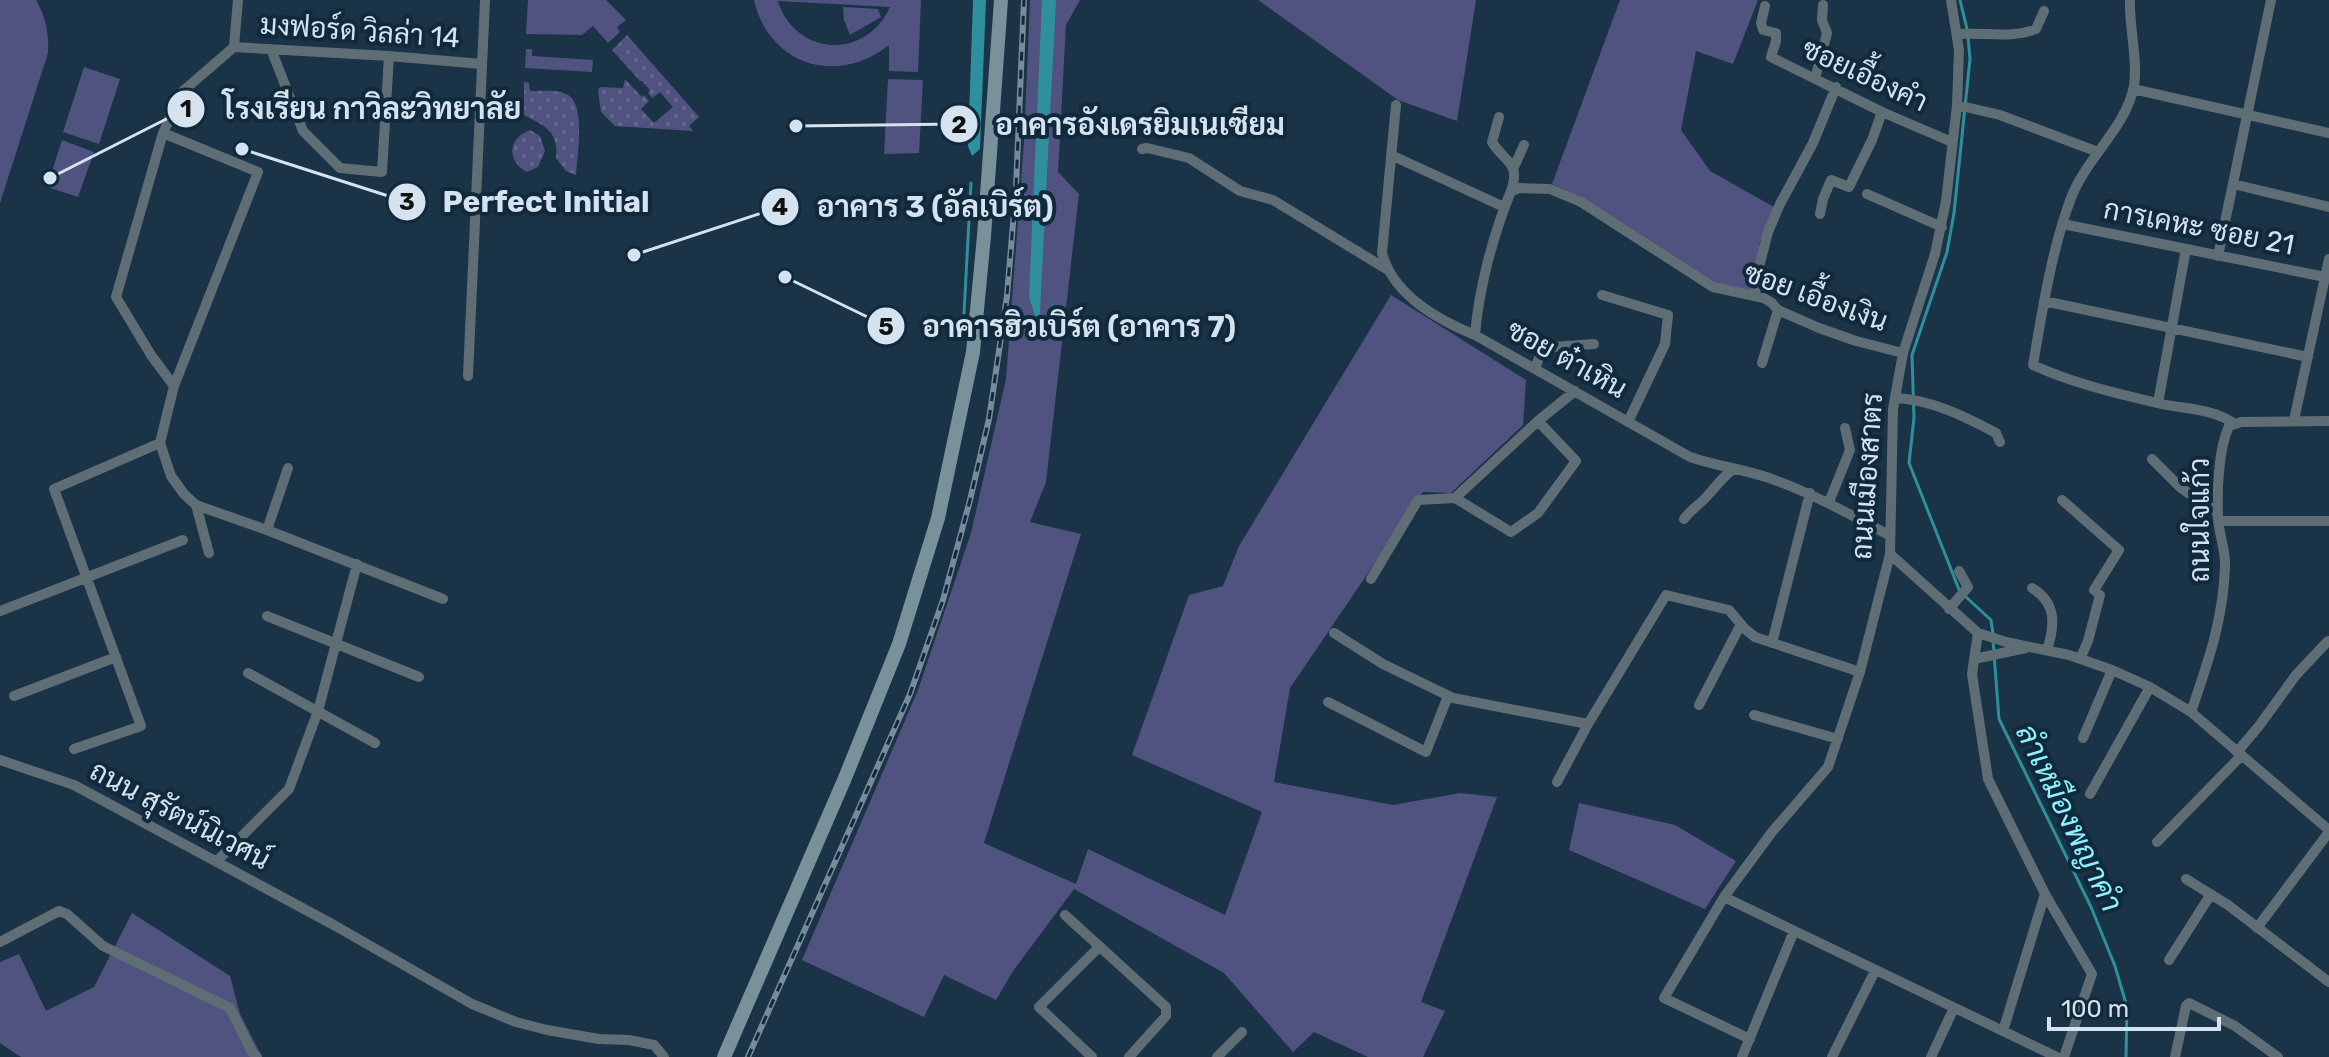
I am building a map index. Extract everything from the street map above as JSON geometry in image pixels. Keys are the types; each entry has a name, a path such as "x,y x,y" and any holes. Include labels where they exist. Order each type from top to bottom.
{"main road":[{"path":"724,1057 899,644 938,518 973,352 1001,0"}],"street":[{"path":"174,386 116,297 163,133 183,91 234,47 238,0"},
{"path":"468,376 485,0"},
{"name":"ถนนเมืองสาตร","path":"1750,1039 1664,998 1724,897 1772,832 1828,767 1860,672 1890,554 1903,353 1942,227 1952,142 1965,106 1960,34 1951,0"},
{"path":"2130,0 2135,70 2133,89 2115,127 2072,195 2044,301 2033,365 2058,377 2221,416 2233,423"},
{"path":"2218,256 2271,0"},
{"path":"1815,79 1827,33 1822,20 1823,5"},
{"name":"ซอยเอื้องคำ","path":"1765,6 1761,23 1763,30 1776,33 1771,57 1882,112 1952,142"},
{"path":"1960,34 2023,35 2036,29 2044,11"},
{"name":"มงฟอร์ด วิลล่า 14","path":"234,47 482,64"},
{"path":"271,49 303,131 340,168 382,172 389,56"},
{"path":"1755,296 1768,232 1813,143 1836,87"},
{"path":"2133,89 2329,133"},
{"path":"1390,271 1382,253 1396,105"},
{"path":"1965,106 2000,115 2098,152"},
{"path":"1820,214 1831,180 1849,187 1882,112"},
{"path":"1499,117 1492,142 1514,167"},
{"path":"163,133 258,172 174,386 160,443 171,476 196,505 443,599"},
{"path":"1475,335 1478,302 1515,178 1514,167 1524,145"},
{"name":"ซอย ต๋าเหิน","path":"1142,149 1189,158 1240,191 1273,200 1390,271 1403,290 1429,311 1690,457 1765,476 1810,493 1889,535"},
{"path":"1391,155 1504,207"},
{"path":"2233,184 2329,207"},
{"name":"ซอย เอื้องเงิน","path":"1511,191 1520,188 1550,189 1581,202 1713,287 1755,296 1772,303 1778,310 1856,341 1903,353"},
{"path":"1867,194 1942,227"},
{"name":"การเคหะ ซอย 21","path":"2063,224 2325,277"},
{"path":"2158,403 2186,249"},
{"path":"2294,420 2329,259"},
{"path":"1602,295 1668,315 1665,344 1628,422"},
{"path":"2044,301 2308,357"},
{"path":"1762,363 1778,310"},
{"path":"1535,369 1540,355 1554,347 1594,344"},
{"path":"1455,498 1575,391"},
{"path":"1899,398 1925,402 1972,420 1996,433 2000,442"},
{"path":"1371,579 1418,500 1455,498 1511,532 1538,513 1576,461 1538,421"},
{"name":"ถนนใจแก้ว","path":"2191,712 2220,615 2225,565 2218,517 2222,448 2229,426 2233,423 2329,421"},
{"path":"1829,502 1850,450 1845,428"},
{"path":"74,749 141,726 54,489 160,443"},
{"path":"2152,459 2181,488 2218,517 2329,521"},
{"path":"267,530 288,468"},
{"path":"1684,519 1693,506 1707,497 1716,483 1733,469"},
{"path":"1772,643 1810,493"},
{"path":"2062,500 2119,550 2094,590 2100,595 2080,659"},
{"path":"196,505 209,553"},
{"path":"0,611 183,540"},
{"path":"1890,554 1949,609 1983,635 2112,670 2150,687 2191,712 2329,831 2257,928"},
{"path":"217,861 289,789 318,711 357,564"},
{"path":"1883,579 1905,569"},
{"path":"1949,609 1968,587 1959,571"},
{"path":"2032,588 2049,601 2052,611 2052,634 2047,650"},
{"path":"1557,782 1588,724 1666,595 1729,610 1755,637 1860,672"},
{"path":"267,616 419,677"},
{"path":"1699,705 1741,624"},
{"path":"1334,633 1383,664 1448,696 1588,724"},
{"path":"1983,635 1972,674 1988,779 2045,894 2092,974 2064,1057"},
{"path":"2157,842 2239,754 2296,675 2328,641"},
{"path":"1974,659 2030,647"},
{"path":"14,696 116,657"},
{"path":"2083,738 2112,670"},
{"path":"248,673 375,743"},
{"path":"2090,794 2150,687"},
{"path":"1328,702 1426,752 1448,696"},
{"path":"1754,715 1838,739"},
{"name":"ถนน สุรัตน์นิเวศน์","path":"1,762 74,785 332,924 472,1004 516,1022 599,1039 654,1045 664,1057"},
{"path":"2186,879 2228,905 2329,982"},
{"path":"2003,1031 2045,894"},
{"path":"2169,960 2211,894"},
{"path":"1724,897 2057,1057"},
{"path":"0,942 59,911 67,914 103,946 230,1008 257,1057"},
{"path":"1065,915 1166,1007 1166,1016 1129,1057"},
{"path":"1742,1057 1794,931"},
{"path":"1092,1057 1039,1007 1099,947"},
{"path":"1832,1057 1875,971"},
{"path":"2175,1057 2189,1003 2235,1026 2278,1057"},
{"path":"1931,1057 1954,1008"},
{"path":"1217,1057 1242,1032"}],"shaded area":[{"path":"0,0 36,0 47,32 48,53 0,203"},
{"path":"528,0 606,0 626,20 617,27 620,32 608,43 593,26 582,35 526,34"},
{"path":"754,0 921,0 918,72 889,71 889,45 869,58 848,65 808,63 774,41 762,23","holes":["778,1 890,7 879,24 865,36 849,43 832,45 815,42 800,33 787,20"]},
{"path":"973,0 986,0 980,149 972,156 968,146"},
{"path":"1030,0 1080,0 1066,25 1058,172 1079,194 1046,482 1030,522 1081,534 984,843 1076,884 1088,849 1225,915 1262,812 1132,755 1189,595 1223,586 1239,546 1391,295 1526,380 1523,425 1451,493 1423,492 1290,688 1274,782 1393,805 1460,793 1497,797 1421,1002 1445,1011 1423,1057 1368,1057 1314,1032 1293,1052 1224,973 1074,889 1013,971 996,1000 944,975 924,1017 802,960 918,690 971,533 1006,379 1024,141"},
{"path":"1042,0 1056,0 1039,329 1029,296"},
{"path":"1258,0 1476,0 1457,121 1398,100"},
{"path":"1620,0 1758,0 1733,64 1696,51 1681,130 1710,171 1774,207 1760,242 1751,291 1714,283 1584,199 1552,184"},
{"path":"843,7 878,9 881,17 850,35"},
{"path":"627,35 699,117 689,126 693,131 615,126 601,112 600,87 623,88 625,79 649,101 641,109 654,123 673,107 660,92 652,98 648,93 650,90 612,50"},
{"path":"526,49 532,49 532,56 593,60 592,72 525,68"},
{"path":"84,67 120,79 99,144 63,132"},
{"path":"888,79 923,80 919,153 884,154"},
{"path":"524,82 529,83 530,91 560,92 574,101 579,120 576,175 566,171 556,158 555,141 549,130 524,115"},
{"path":"530,130 540,136 545,151 538,167 527,172 516,162 512,150 517,138"},
{"path":"62,140 94,152 78,197 47,187"},
{"path":"1579,803 1675,825 1736,861 1705,909 1569,850"},
{"path":"132,913 230,976 240,1014 262,1057 21,1057 0,1043 0,962 19,954 46,1011 94,987"}],"waterway":[{"name":"ลำเหมืองพญาคำ","path":"1960,0 1967,29"},
{"name":"ลำเหมืองพญาคำ","path":"1960,592 1909,463 1914,418 1912,355 1947,252 1954,213 1970,59 1968,37"},
{"path":"964,313 971,183"},
{"name":"ลำเหมืองพญาคำ","path":"1966,597 1991,620 1993,634"},
{"name":"ลำเหมืองพญาคำ","path":"1993,641 1999,719 2091,907 2115,966 2127,1007 2126,1057"}],"railway":[{"path":"748,1057 910,694 943,600 969,504 989,419 1007,296 1016,187 1024,0"}],"place":[{"name":"อาคารอังเดรยิมเนเซียม","path":"796,126"},
{"name":"Perfect Initial","path":"242,149"},
{"name":"โรงเรียน กาวิละวิทยาลัย","path":"50,178"},
{"name":"อาคาร 3 (อัลเบิร์ต)","path":"634,255"},
{"name":"อาคารฮิวเบิร์ต (อาคาร 7)","path":"785,277"}]}
